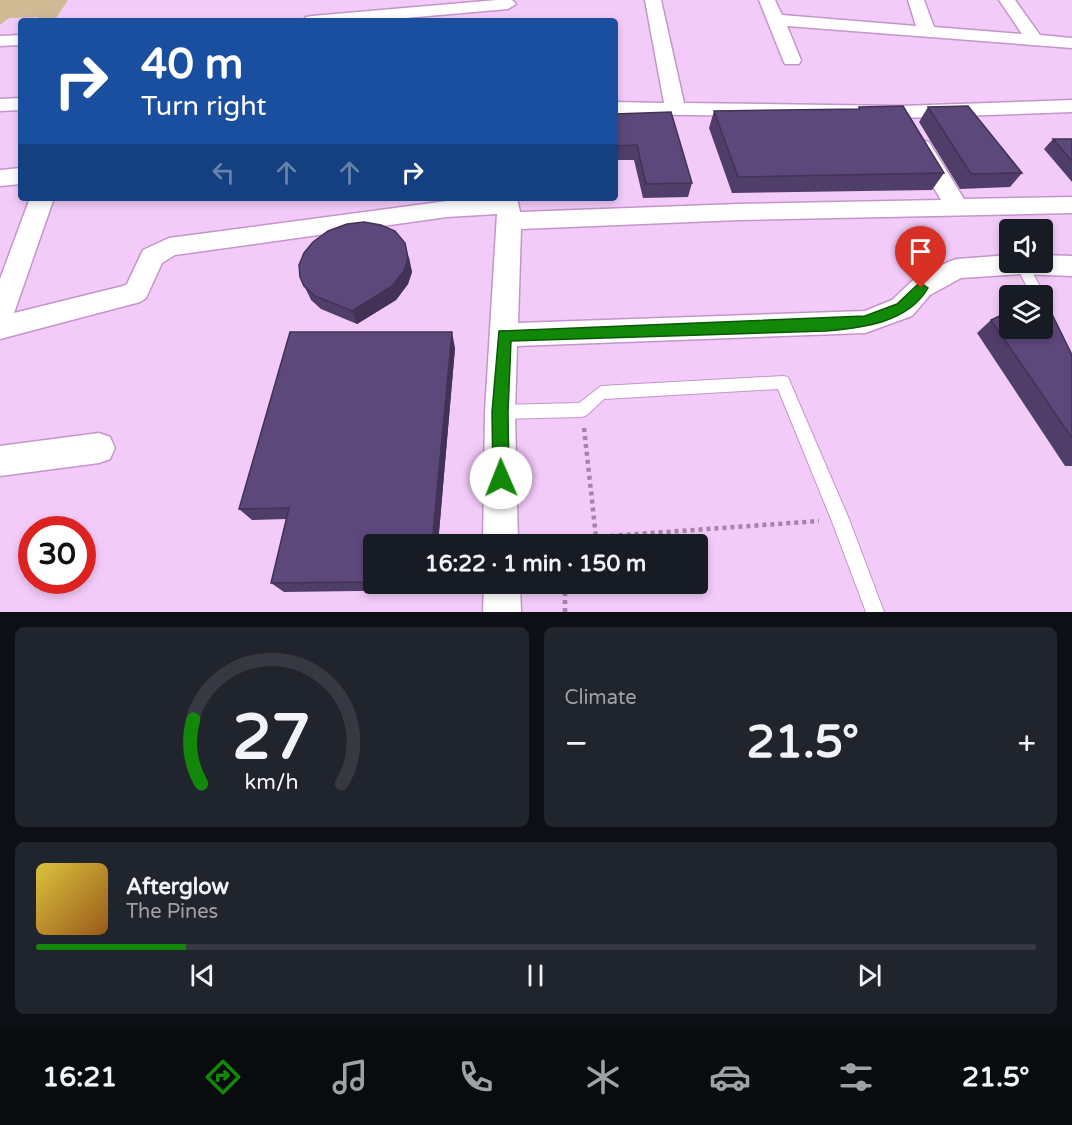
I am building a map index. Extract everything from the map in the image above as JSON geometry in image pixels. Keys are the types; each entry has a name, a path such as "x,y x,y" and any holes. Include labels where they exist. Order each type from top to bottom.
{"street":[{"path":"653,0 675,107"},
{"path":"767,0 792,60"},
{"path":"916,0 927,32"},
{"path":"1008,0 1034,39"},
{"path":"379,18 508,8"},
{"path":"775,20 1072,43"},
{"path":"0,41 18,40"},
{"path":"0,105 18,104"},
{"path":"618,108 900,112 1072,106"},
{"path":"900,112 957,207"},
{"path":"0,178 18,176"},
{"path":"0,315 6,284 41,201"},
{"path":"0,328 131,295 137,291 152,257 170,248 400,215 508,208 1072,205"},
{"path":"501,534 500,412 508,208"},
{"path":"1053,265 1072,266"},
{"path":"504,335 865,322 902,308 921,288 957,269 999,266"},
{"path":"0,461 99,448"},
{"path":"502,594 502,612"}],"lane":[{"path":"500,412 582,410 601,393 783,382 840,519 875,612"}],"path":[{"path":"582,410 596,534"},
{"path":"637,534 840,519"},
{"path":"565,612 566,594"}],"shaded area":[{"path":"0,0 68,0 56,18 9,18 0,25"}],"building":[{"path":"903,106 944,173 738,177 714,111 860,109 859,107"},
{"path":"968,106 1022,173 971,174 928,107"},
{"path":"671,112 692,183 646,184 637,145 618,146 618,114"},
{"path":"1053,139 1072,139 1072,161"},
{"path":"364,222 381,225 395,231 405,243 408,258 404,271 392,286 352,311 315,296 304,286 300,277 299,265 304,253 313,242 328,231 347,224"},
{"path":"999,316 999,332 991,320"},
{"path":"1053,316 1072,355 1072,438 1004,339 1053,339"},
{"path":"290,332 452,332 433,534 363,534 363,582 271,583 289,508 239,509"}],"route":[{"path":"501,478 500,412 504,335 865,322 902,308 921,288"}]}
